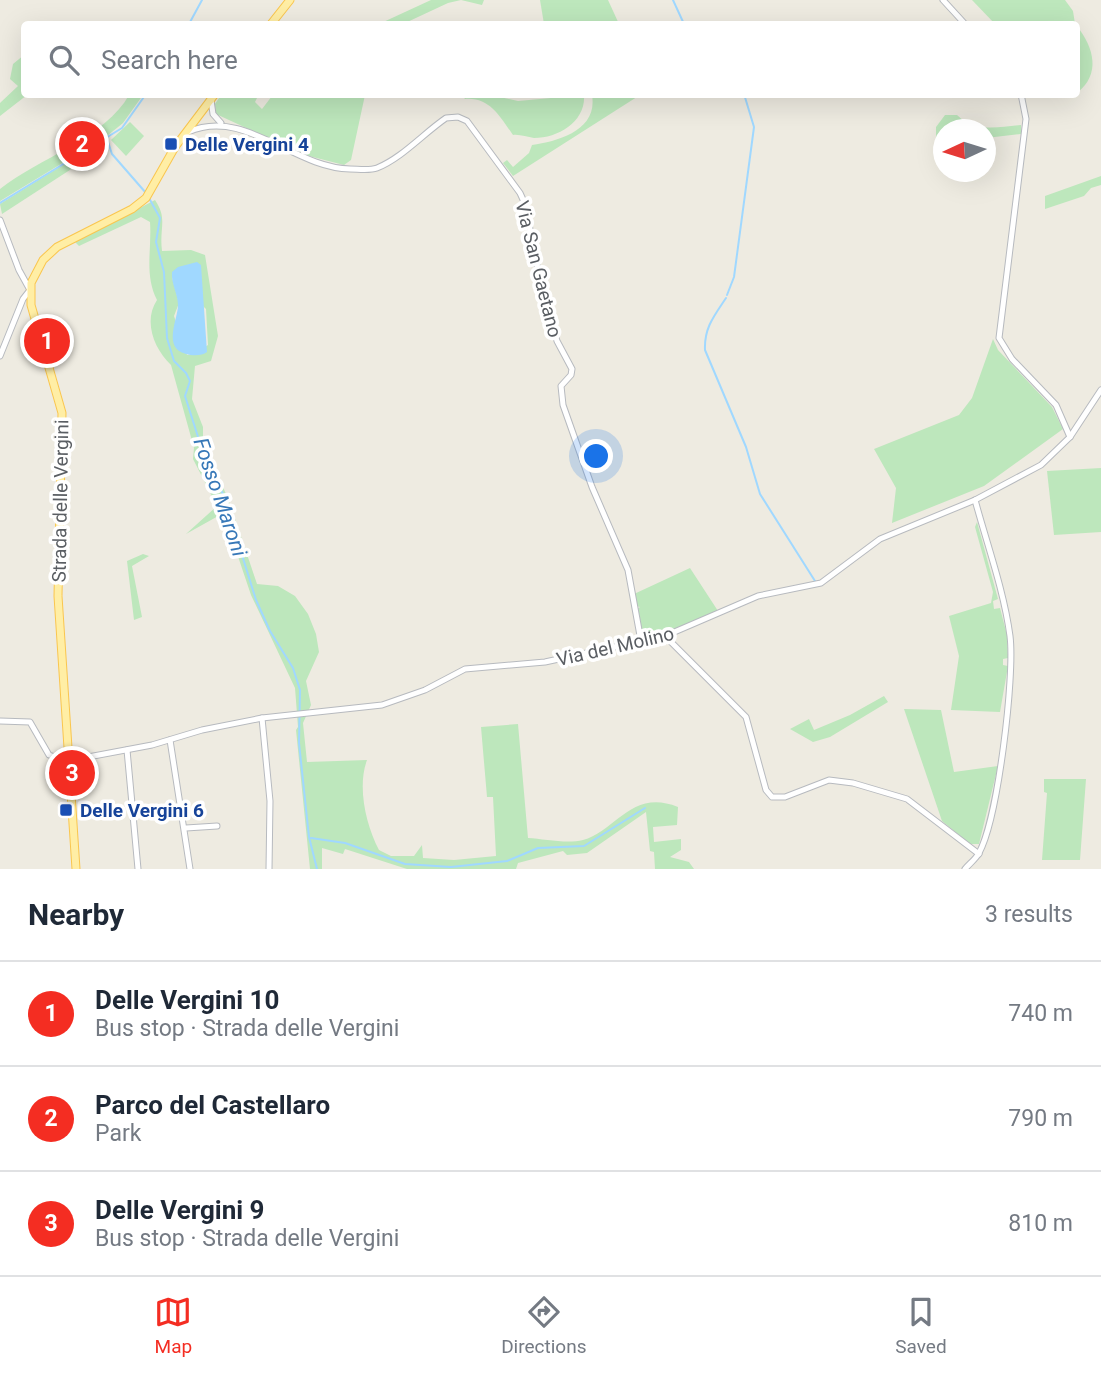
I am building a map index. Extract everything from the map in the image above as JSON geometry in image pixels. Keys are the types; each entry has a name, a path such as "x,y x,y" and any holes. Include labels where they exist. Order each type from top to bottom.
{"main road":[{"path":"273,21 290,0"},
{"path":"30,290 35,274 49,253 142,202 185,133 212,98"},
{"name":"Strada delle Vergini","path":"30,290 33,310 62,413 58,580 65,676 67,761 76,869"}],"street":[{"path":"943,0 962,21"},
{"path":"200,113 212,114 213,98"},
{"path":"1022,98 1026,119 999,338 1002,347 1056,405 1070,437"},
{"path":"200,113 208,125"},
{"name":"Via San Gaetano","path":"212,114 221,123 252,134 320,166 370,169 387,162 446,118 458,117 467,121 520,192 525,204 543,295 558,345 572,369 561,386 563,405 592,487 624,557 641,641"},
{"name":"Via San Gaetano","path":"185,133 221,123"},
{"path":"0,220 19,270 30,290 23,299 0,356"},
{"name":"Via del Molino","path":"67,761 127,750 262,718 382,705 425,690 470,668 545,662 664,636 758,596 810,587 821,583 880,539 975,500 1041,465 1070,437 1101,390"},
{"path":"965,869 979,853 1000,767 1011,649 1008,626 975,500"},
{"path":"664,636 746,717 766,789 772,797 785,797 829,780 853,783 907,799 979,853"},
{"path":"262,718 270,801 270,869"},
{"path":"0,721 30,722 49,755 67,761"},
{"path":"170,740 186,828 190,869"},
{"path":"127,750 138,869"},
{"path":"186,828 217,826"}],"green space":[{"path":"431,0 461,0 448,3 409,21 386,21"},
{"path":"461,0 484,0 482,5"},
{"path":"540,0 608,0 618,21 544,21"},
{"path":"972,0 1065,0 1073,11 1075,21 992,21"},
{"path":"1080,30 1088,43 1092,61 1090,78 1080,90"},
{"path":"21,57 21,98 23,98 0,116 0,103 18,86 10,79 13,64"},
{"path":"127,98 141,98 123,123 107,136 0,201 0,189 88,135 118,110"},
{"path":"219,98 257,98 255,102 262,109 270,98 364,98 351,160 344,165 305,155 216,114 215,104"},
{"path":"504,98 518,101 584,98 581,113 569,126 553,135 534,138 513,135 488,105 474,99 465,99"},
{"path":"592,98 635,98 513,176 503,163 507,160 513,167 529,153 532,145 574,132 589,117"},
{"path":"945,115 957,115 962,119 942,119"},
{"path":"130,122 144,136 126,156 111,140"},
{"path":"1021,125 1021,134 996,137 996,127"},
{"path":"82,153 76,166 2,214 0,204"},
{"path":"1101,176 1101,185 1091,188 1084,196 1045,209 1045,196"},
{"path":"155,200 162,218 162,251 191,250 205,255 218,336 211,361 195,366 192,399 203,427 203,441 229,501 257,584 278,586 295,596 308,614 316,634 319,652 306,681 311,705 303,723 307,762 367,760 363,782 364,806 379,850 391,856 414,856 422,845 423,858 454,860 496,856 493,797 487,797 481,727 518,724 528,838 583,840 636,807 648,803 662,803 678,807 677,825 653,827 654,842 681,839 681,850 670,857 689,862 694,869 655,869 654,852 650,851 646,812 587,853 567,855 563,851 518,863 516,869 407,869 345,849 343,854 322,848 322,869 310,869 296,730 295,688 251,595 225,518 220,515 186,534 217,506 193,459 194,448 171,365 155,343 152,334 151,317 157,300 150,271 150,222 141,217 79,246 75,242","holes":["172,277 206,309 208,345 194,354 187,355 174,316 179,303"]},
{"path":"993,339 998,350 1052,407 1063,429 984,486 892,523 896,488 874,449 959,415 972,398"},
{"path":"1101,468 1101,532 1054,535 1047,471"},
{"path":"977,522 998,599 993,601 994,609 1000,608 1007,635 1008,658 1003,659 1003,665 1008,666 1000,712 951,710 959,656 949,616 991,603 993,592 975,527"},
{"path":"143,554 149,556 132,566 142,617 134,620 127,561"},
{"path":"690,568 718,611 665,633 642,636 637,609 640,607 636,606 634,594"},
{"path":"884,696 888,702 830,737 813,742 790,729 809,719 814,730 850,715"},
{"path":"904,709 941,710 954,772 998,766 979,844 970,844 942,821"},
{"path":"1044,779 1086,779 1080,860 1042,860 1047,793 1044,792"}],"water":[{"path":"197,262 201,265 207,352 194,355 179,351 173,340 178,305 172,272 178,267"}],"waterway":[{"path":"191,21 202,0"},
{"path":"673,0 683,21"},
{"path":"0,203 122,128 143,98"},
{"path":"727,295 734,277 754,127 745,98"},
{"name":"Fosso Maroni","path":"107,139 112,154 146,193"},
{"name":"Fosso Maroni","path":"149,198 160,218 156,242 164,272 167,338 174,361 190,381 185,396 206,462 223,494 256,600 270,631 293,668 300,690 299,743 309,837 317,869"},
{"path":"726,298 708,329 705,350 746,447 760,494 815,581"},
{"path":"311,838 345,843 405,864 451,867 507,861 538,848 584,846 645,808"}],"place":[{"name":"Parco del Castellaro","path":"82,144"},
{"name":"Delle Vergini 4","path":"171,144"},
{"name":"Delle Vergini 10","path":"47,341"},
{"name":"Delle Vergini 9","path":"72,773"},
{"name":"Delle Vergini 6","path":"66,810"}]}
